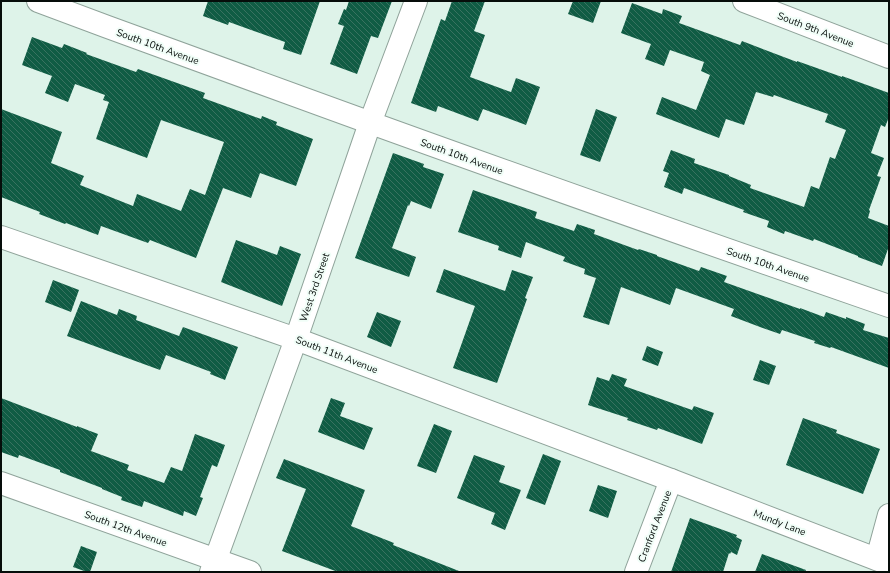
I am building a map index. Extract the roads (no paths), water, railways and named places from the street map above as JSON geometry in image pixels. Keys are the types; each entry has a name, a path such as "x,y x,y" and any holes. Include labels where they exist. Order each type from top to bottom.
{"street":[{"name":"South 10th Avenue","path":"38,1 370,123 889,306"},
{"name":"West 3rd Street","path":"214,566 296,339 370,123 416,1"},
{"name":"South 9th Avenue","path":"744,1 889,57"},
{"name":"South 11th Avenue","path":"1,237 296,339 671,480"},
{"name":"Mundy Lane","path":"671,480 883,562"},
{"name":"Cranford Avenue","path":"636,572 671,480"},
{"name":"South 12th Avenue","path":"1,483 214,566 250,572"},
{"path":"883,562 889,515"}]}
